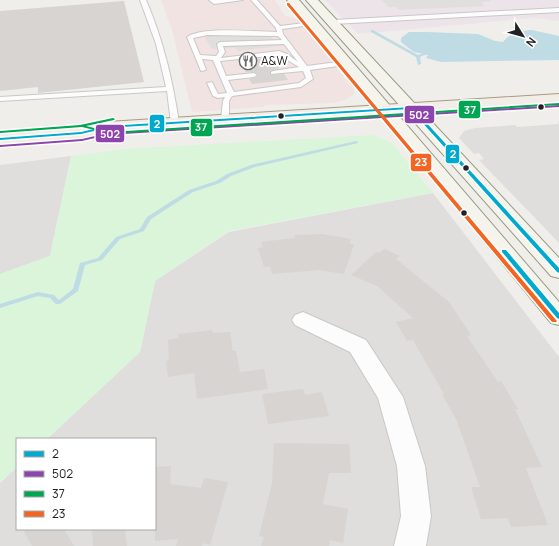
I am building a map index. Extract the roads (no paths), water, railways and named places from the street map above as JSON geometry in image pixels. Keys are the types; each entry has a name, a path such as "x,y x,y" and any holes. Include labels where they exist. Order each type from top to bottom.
{"main road":[{"path":"293,0 559,317"},
{"path":"312,0 559,271"},
{"path":"81,133 110,140 417,114 559,99"},
{"path":"417,114 559,111"},
{"path":"0,139 81,133 107,127 225,119 389,116"}],"street":[{"path":"304,320 358,346 390,397 411,466 416,516 410,546"}],"lane":[{"path":"143,0 150,15 170,89 175,123"},
{"path":"212,0 214,2 240,0"},
{"path":"210,83 215,95 230,96 301,85 310,79 305,68 285,42 279,31 254,0"},
{"path":"333,22 559,10"},
{"path":"203,70 190,37 212,34 279,31 311,23"},
{"path":"212,34 220,44 222,50 216,59"},
{"path":"220,44 285,42"},
{"path":"198,57 216,59 279,53 285,55 294,64 305,68"},
{"path":"216,59 230,90 230,96 226,101 225,119"},
{"path":"272,73 286,75 305,68 345,63"},
{"path":"286,75 292,86"},
{"path":"224,78 250,78 254,92"},
{"path":"269,82 274,89"},
{"path":"0,99 170,89"}],"water":[{"path":"532,30 559,36 559,60 441,62 426,58 428,55 414,52 401,42 401,38 409,32 426,32 478,34 495,41 503,42 509,36 516,33"}],"waterway":[{"path":"514,27 528,35"},
{"path":"372,31 418,56"},
{"path":"418,56 432,51"},
{"path":"418,56 419,64"},
{"path":"0,306 38,294 52,296 58,303 76,290 82,264 100,259 118,238 142,230 149,218 191,191 218,182 229,175 253,166 356,142"}],"place":[{"name":"A&W","path":"248,61"}]}
